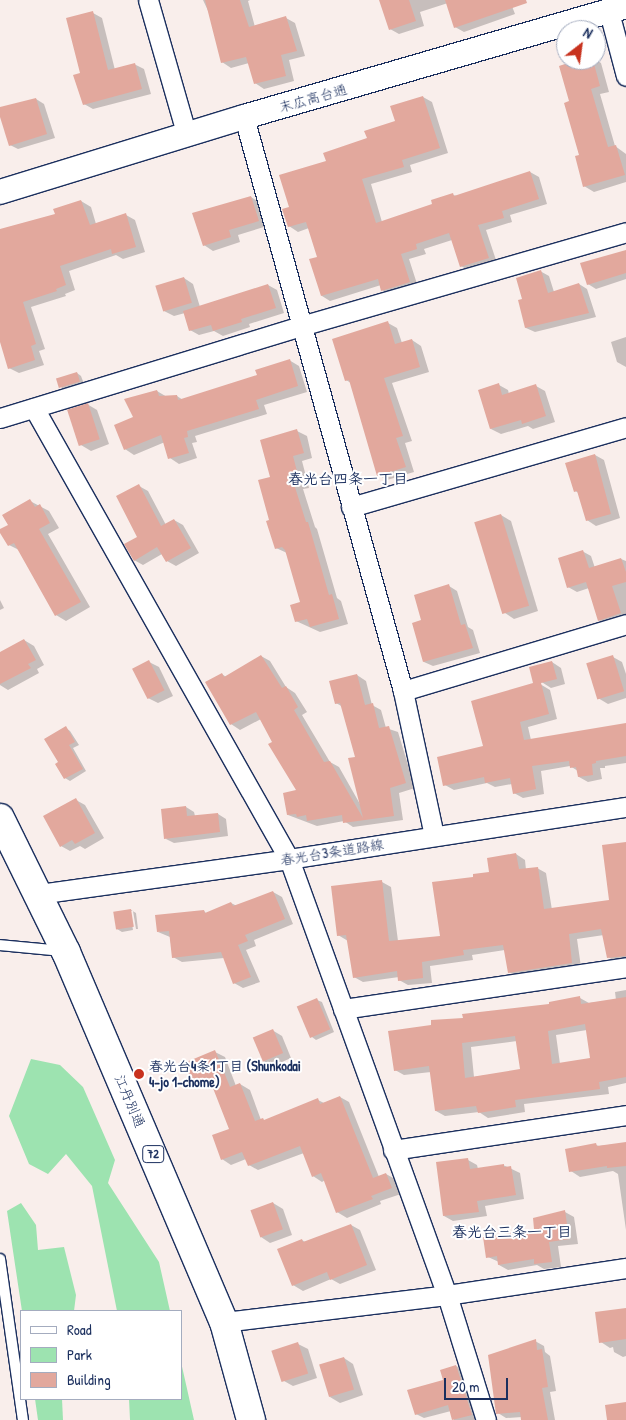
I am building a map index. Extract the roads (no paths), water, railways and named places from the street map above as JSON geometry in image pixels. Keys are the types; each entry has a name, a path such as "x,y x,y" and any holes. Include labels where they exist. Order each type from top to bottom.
{"main road":[{"name":"江丹別通","path":"0,818 66,952 224,1322 251,1420"}],"street":[{"path":"148,0 187,136"},
{"path":"617,9 626,76"},
{"name":"末広高台通","path":"0,192 244,117 617,9"},
{"path":"244,117 403,691 434,835"},
{"path":"0,418 301,326 626,232"},
{"path":"34,408 289,859 447,1295 486,1420"},
{"path":"351,507 626,427"},
{"path":"403,691 626,624"},
{"name":"春光台3条道路線","path":"38,894 289,859 434,835 626,807"},
{"path":"343,1009 626,967"},
{"path":"393,1150 626,1115"},
{"path":"224,1322 447,1295 626,1268"}],"lane":[{"path":"0,945 66,952"},
{"path":"0,1259 20,1399"},
{"path":"20,1400 23,1420"}],"place":[{"name":"春光台4条1丁目 (Shunkodai 4-jo 1-chome)","path":"139,1074"}],"district":[{"name":"春光台四条一丁目","path":"348,479"},
{"name":"春光台三条一丁目","path":"512,1232"}]}
